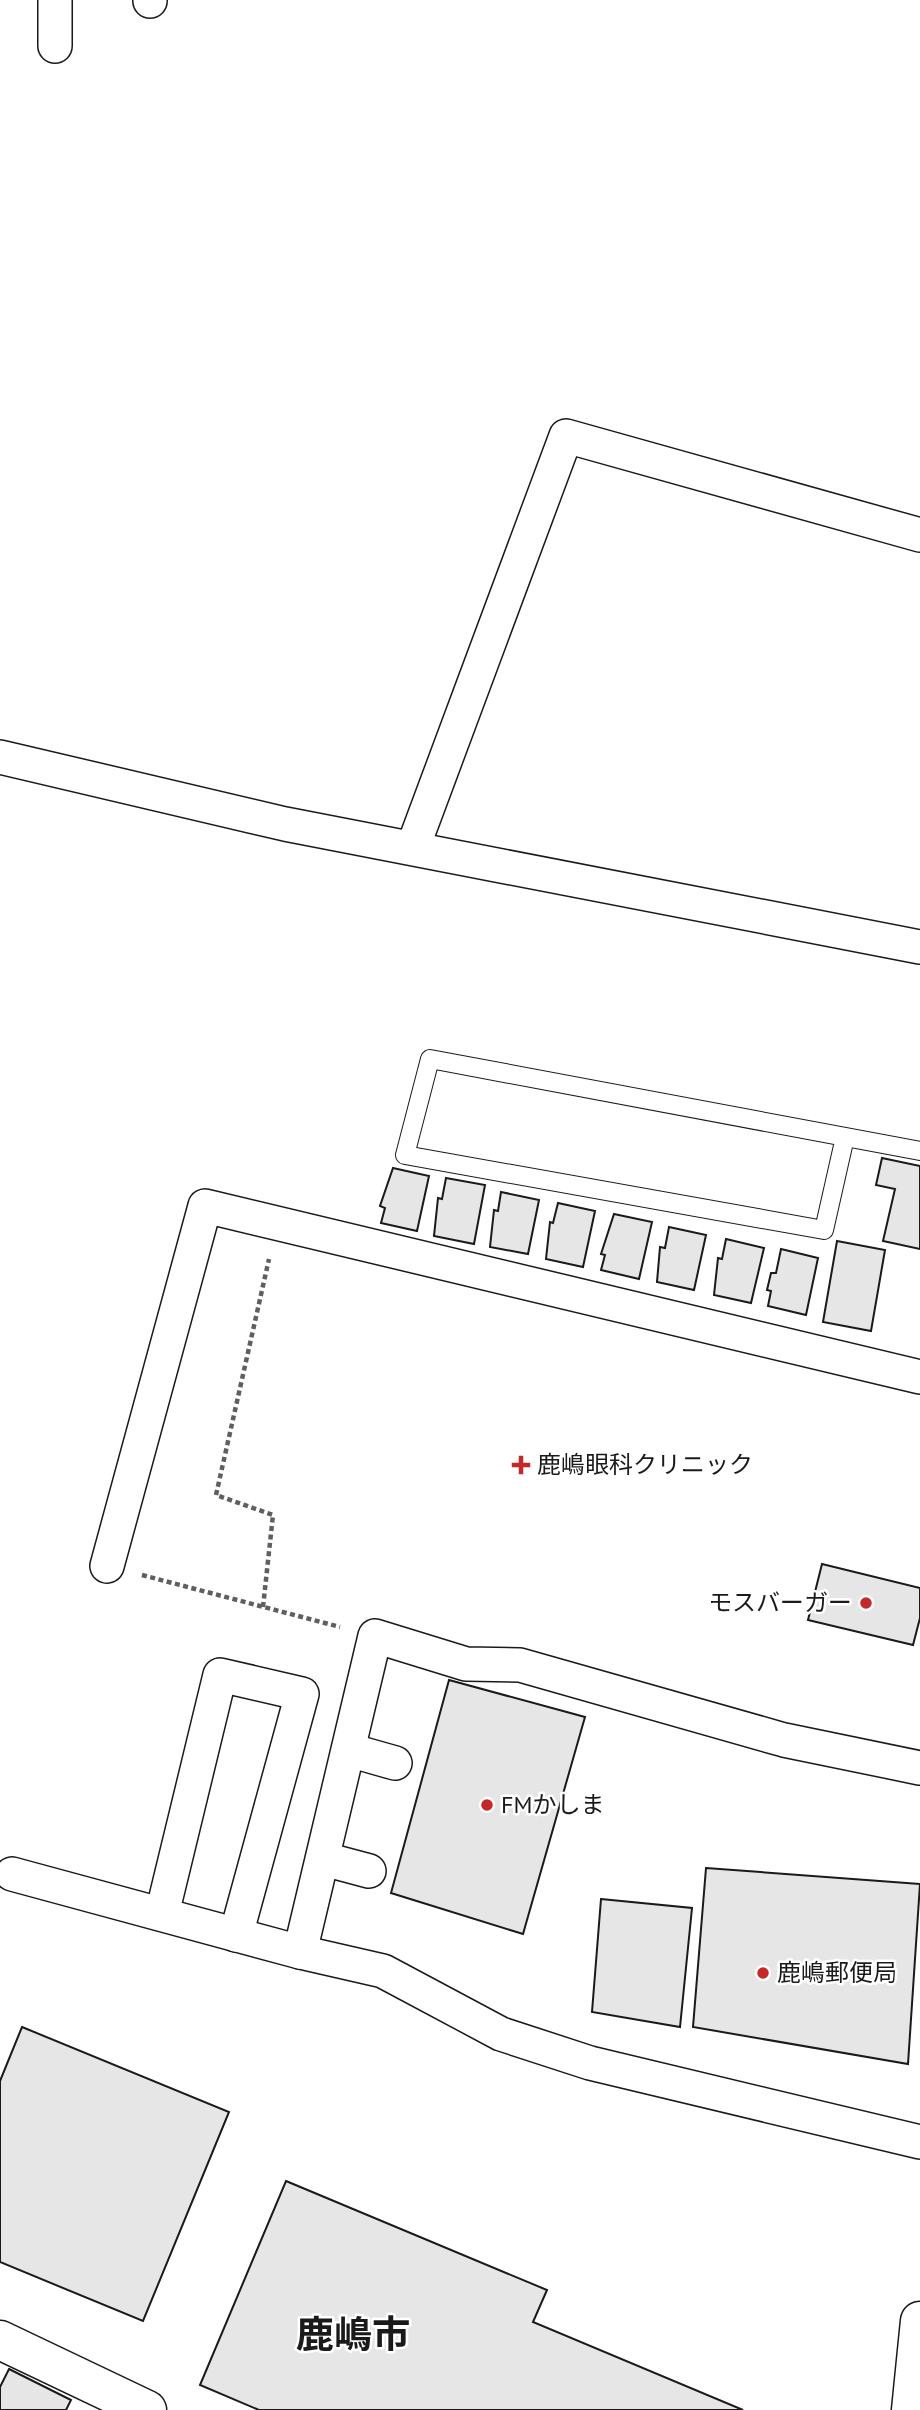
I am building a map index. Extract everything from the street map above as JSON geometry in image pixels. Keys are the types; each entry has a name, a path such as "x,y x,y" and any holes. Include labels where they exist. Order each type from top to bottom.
{"street":[{"path":"55,0 55,46"},
{"path":"413,847 566,436 920,535"},
{"path":"0,757 285,824 920,947"},
{"path":"107,1566 205,1206 920,1377"},
{"path":"300,1952 375,1636 466,1664 520,1665 784,1740 920,1768"},
{"path":"162,1914 220,1675 302,1694 236,1935"},
{"path":"349,1751 395,1763"},
{"path":"324,1859 369,1871"},
{"path":"12,1874 300,1952 383,1971 501,2034 590,2063 920,2142"},
{"path":"911,2410 920,2321"},
{"path":"0,2340 148,2410"}],"lane":[{"path":"845,1137 824,1230 405,1155 430,1059 920,1151"}],"path":[{"path":"263,1607 273,1515 216,1495 277,1223"},
{"path":"107,1566 375,1636"}],"building":[{"path":"882,1158 920,1166 920,1249 883,1241 895,1189 876,1185"},
{"path":"393,1168 429,1176 417,1231 381,1223 385,1208 380,1206"},
{"path":"446,1178 485,1185 474,1244 434,1236 438,1198 442,1199"},
{"path":"501,1192 539,1200 528,1254 490,1247 494,1210 498,1211"},
{"path":"558,1203 595,1211 583,1267 546,1259 550,1222 553,1223"},
{"path":"614,1214 652,1222 639,1279 601,1270 605,1255 601,1254"},
{"path":"669,1227 706,1235 694,1290 657,1282 660,1247 665,1248"},
{"path":"726,1239 764,1248 751,1303 714,1295 718,1258 722,1259"},
{"path":"837,1241 885,1250 871,1331 823,1322"},
{"path":"781,1249 818,1258 806,1315 768,1306 771,1291 767,1290 771,1273 776,1273"},
{"name":"モスバーガー","path":"822,1564 920,1588 920,1618 913,1645 808,1620"},
{"name":"FMかしま","path":"449,1680 585,1717 523,1934 391,1893"},
{"path":"706,1868 920,1884 908,2064 693,2027"},
{"path":"601,1899 692,1908 680,2027 592,2012"},
{"path":"22,2027 229,2112 143,2321 0,2262 0,2081"},
{"path":"286,2181 547,2290 533,2322 743,2410 259,2410 200,2385"},
{"path":"9,2369 71,2400 66,2410 0,2410 0,2387"}],"place":[{"name":"鹿嶋眼科クリニック","path":"521,1465"},
{"name":"モスバーガー","path":"866,1603"},
{"name":"FMかしま","path":"487,1805"},
{"name":"鹿嶋郵便局","path":"763,1973"}],"district":[{"name":"鹿嶋市","path":"353,2335"}]}
